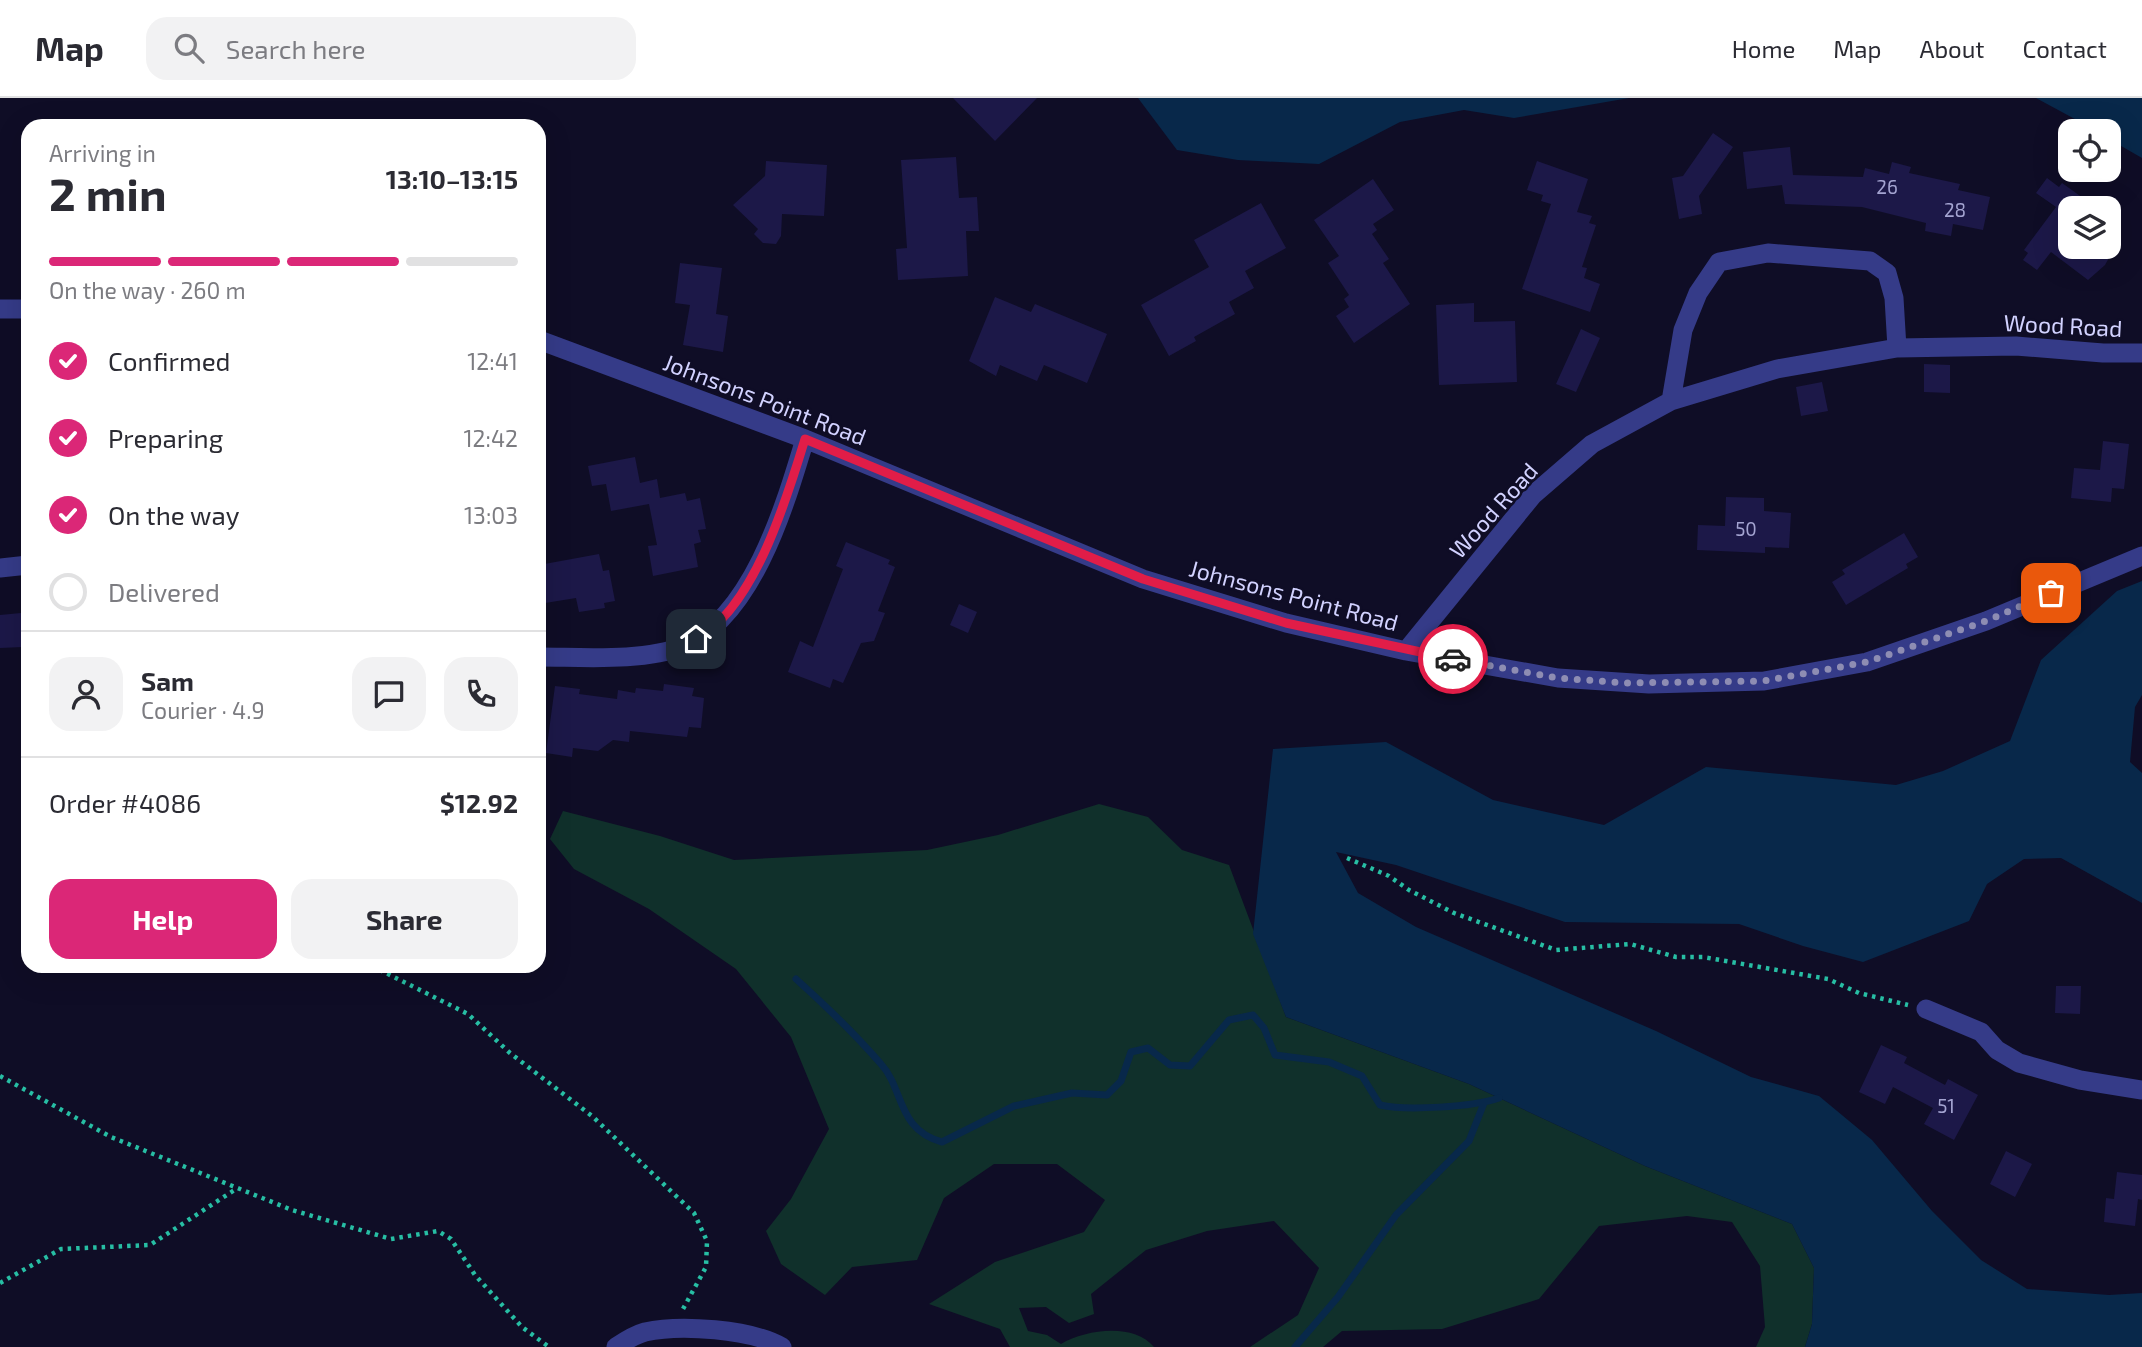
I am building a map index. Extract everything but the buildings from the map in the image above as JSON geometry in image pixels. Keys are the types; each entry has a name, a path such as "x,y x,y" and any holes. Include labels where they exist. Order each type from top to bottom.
{"street":[{"path":"1671,401 1683,330 1698,293 1719,262 1768,253 1870,261 1887,272 1894,298 1897,348"},
{"path":"0,309 21,309"},
{"name":"Johnsons Point Road","path":"546,343 805,439 1143,579 1286,623 1406,651 1558,678 1649,684 1764,681 1867,662 1986,621 2142,556"},
{"name":"Wood Road","path":"1406,651 1533,495 1591,444 1671,401 1777,369 1897,348 2016,346 2103,354 2142,354"},
{"path":"546,657 657,652 682,646 710,632 738,598 767,547 789,493 805,439"},
{"path":"0,568 21,566"},
{"path":"1926,1009 1982,1032 1997,1050 2019,1062 2080,1080 2142,1090"},
{"path":"615,1347 629,1338 647,1332 669,1331 731,1332 763,1338 782,1347"}],"path":[{"path":"1347,858 1390,877 1454,913 1556,950 1630,944 1676,957 1703,957 1828,979 1870,996 1926,1009"},
{"path":"386,973 468,1014 510,1053 592,1116 694,1213 707,1241 706,1267 697,1287 669,1331"},
{"path":"0,1076 111,1137 292,1210 391,1239 438,1231 451,1239 475,1275 522,1327 550,1347"},
{"path":"0,1283 61,1249 150,1245 236,1189"}],"green space":[{"path":"1099,804 1148,817 1182,850 1229,865 1286,1017 1469,1084 1645,1166 1792,1224 1814,1268 1812,1324 1805,1347 1756,1347 1765,1327 1760,1266 1732,1222 1687,1216 1599,1226 1539,1299 1442,1329 1342,1331 1323,1347 1250,1347 1298,1315 1319,1268 1274,1221 1207,1231 1146,1250 1091,1294 1094,1314 1069,1323 1046,1307 1019,1308 1028,1331 1047,1335 1061,1344 1084,1335 1110,1331 1135,1334 1154,1347 1010,1347 1000,1329 929,1304 995,1262 1084,1232 1105,1200 1057,1164 994,1164 944,1198 917,1260 852,1267 825,1295 781,1264 766,1231 791,1199 829,1129 791,1037 736,969 649,909 574,869 550,839 563,811 660,836 734,860 927,850 998,835"}],"water":[{"path":"1138,98 1629,98 1514,118 1464,110 1400,122 1319,164 1238,160 1177,150"},
{"path":"2036,98 2142,98 2142,158 2121,146 2121,119 2075,119"},
{"path":"2142,581 2142,695 2135,707 2130,762 2142,773 2142,903 2061,858 2024,859 1987,884 1969,921 1863,962 1803,946 1739,924 1565,922 1396,865 1336,852 1358,893 1416,927 1656,1031 1751,1077 1819,1096 1872,1140 1932,1211 1981,1260 2027,1289 2109,1295 2142,1293 2142,1347 1805,1347 1812,1324 1814,1268 1792,1224 1645,1166 1469,1084 1286,1017 1253,934 1273,749 1386,742 1493,800 1604,825 1706,767 1896,785 1943,771 2010,741 2041,660 2117,591"}],"waterway":[{"path":"796,979 840,1020 881,1064 909,1119 917,1128 942,1142 1014,1106 1072,1093 1107,1095 1121,1081 1131,1052 1148,1048 1170,1065 1190,1066 1229,1020 1253,1015 1264,1028 1275,1055 1329,1062 1362,1076 1380,1105 1406,1108 1440,1107 1499,1098"},
{"path":"1295,1347 1338,1297 1396,1215 1469,1141 1484,1103"}],"way so far":[{"path":"1453,659 1558,678 1627,683 1764,681 1867,662 1986,621 2051,593"}],"route":[{"path":"696,639 710,632 738,598 767,547 789,493 805,439 1143,579 1286,623 1453,659"}]}
